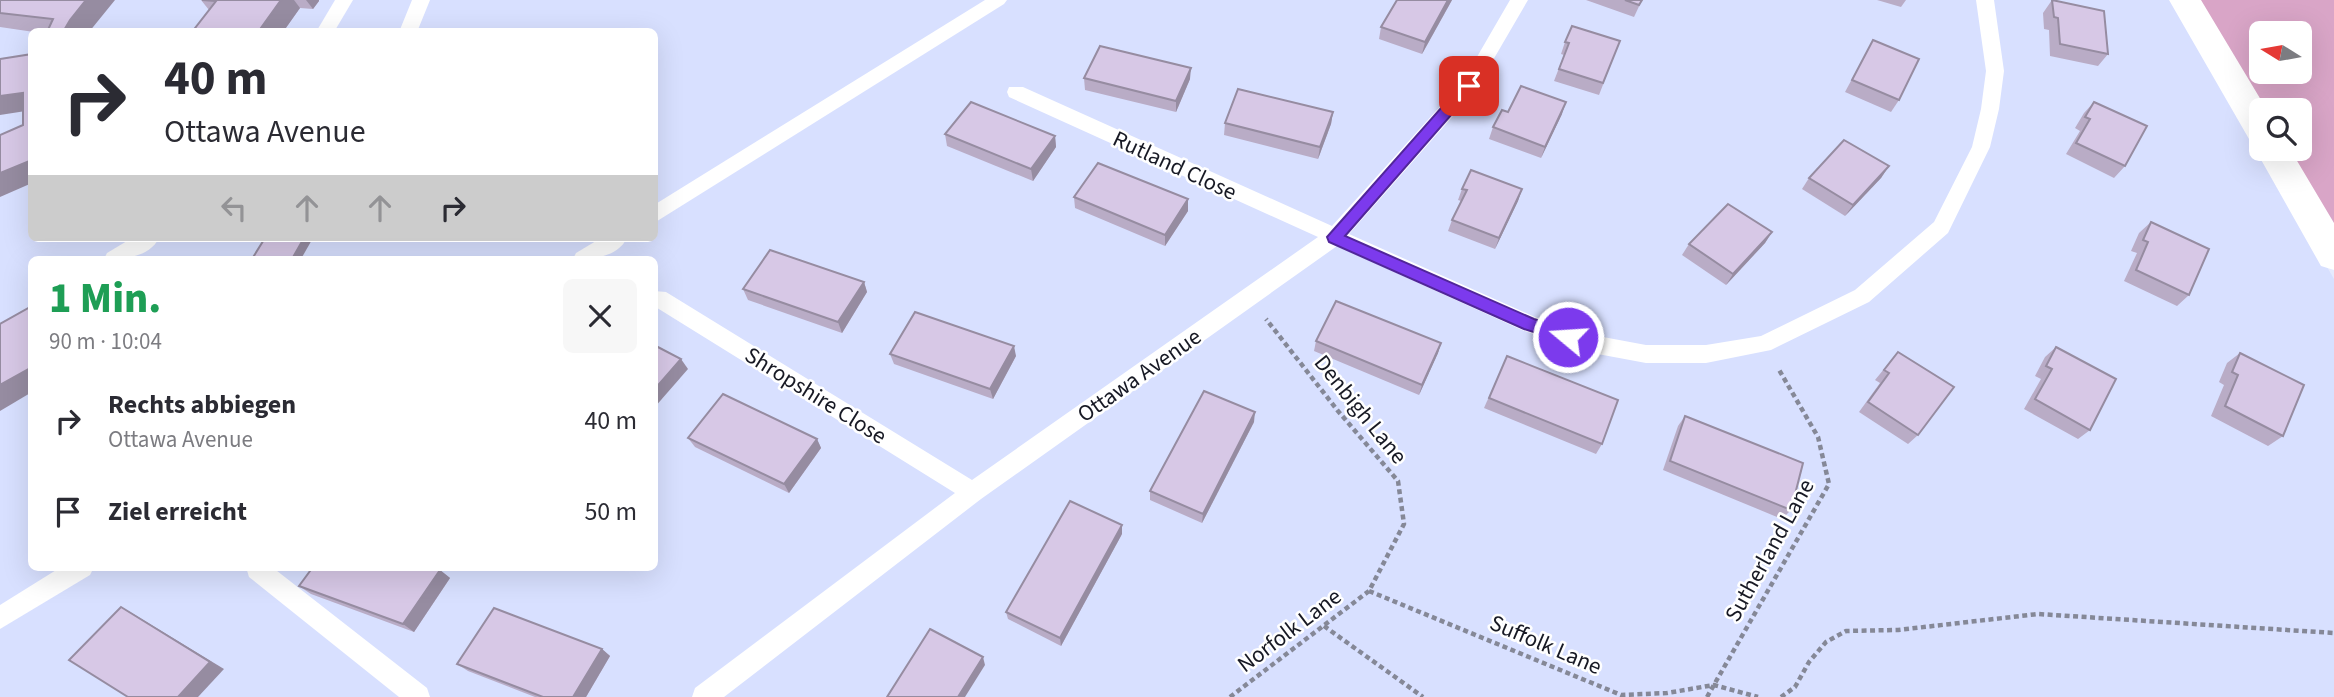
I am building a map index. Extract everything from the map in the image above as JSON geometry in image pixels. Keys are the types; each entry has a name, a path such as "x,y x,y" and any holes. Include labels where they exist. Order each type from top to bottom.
{"street":[{"path":"2185,0 2249,109"},
{"path":"2279,161 2334,255"}],"lane":[{"path":"327,28 344,0"},
{"path":"410,28 421,0"},
{"path":"658,213 886,73 998,0"},
{"name":"Ottawa Avenue","path":"704,697 973,492 1334,237 1469,86 1519,0"},
{"name":"Rutland Close","path":"1016,92 1529,324 1587,343 1646,354 1706,354 1764,344 1863,296 1941,227 1981,147 1990,109 1995,71 1985,0"},
{"path":"119,256 142,242"},
{"path":"588,256 611,242"},
{"name":"Shropshire Close","path":"659,298 973,492"},
{"path":"0,618 76,571"},
{"path":"260,571 418,697"}],"path":[{"name":"Denbigh Lane","path":"1250,297 1338,411 1398,481 1404,524 1369,591"},
{"name":"Sutherland Lane","path":"1707,697 1829,484 1827,459 1818,434 1764,344"},
{"name":"Norfolk Lane","path":"1230,697 1369,591"},
{"name":"Suffolk Lane","path":"1369,591 1621,695 1667,693 1714,685"},
{"path":"1781,697 1795,687 1809,662 1826,642 1846,631 1898,630 2038,614 2334,633"},
{"path":"1324,626 1423,697"},
{"path":"1714,685 1758,697"}],"shaded area":[{"path":"0,0 2174,0 2249,131 2249,161 2266,161 2334,279 2334,697 0,697"},
{"path":"2195,0 2334,0 2334,238 2289,161 2312,161 2312,98 2254,98"}],"building":[{"path":"0,0 86,0 65,28 49,28 53,19 0,13"},
{"path":"202,0 281,0 261,28 195,28 216,1"},
{"path":"1397,0 1448,0 1425,42 1381,27"},
{"path":"1625,0 1642,0 1639,5"},
{"path":"2052,0 2104,11 2108,54 2060,44 2058,18 2054,17"},
{"path":"1572,26 1620,41 1603,83 1559,69"},
{"path":"1873,40 1919,59 1899,100 1852,80"},
{"path":"1100,46 1191,68 1176,101 1084,78"},
{"path":"28,55 28,162 0,173 0,135 23,125 23,93 0,96 0,59"},
{"path":"1521,86 1566,102 1545,147 1493,127 1502,110 1508,112"},
{"path":"1238,89 1333,112 1320,147 1225,123"},
{"path":"971,102 1055,136 1031,169 945,134"},
{"path":"2094,102 2147,126 2125,166 2076,143 2090,119 2085,117"},
{"path":"1844,140 1889,166 1853,205 1809,178"},
{"path":"1098,163 1188,199 1165,235 1074,197"},
{"path":"1471,170 1522,189 1499,238 1452,220 1467,190 1462,189"},
{"path":"1728,204 1772,232 1733,274 1689,244"},
{"path":"2151,222 2209,249 2189,295 2136,270 2148,242 2143,240"},
{"path":"263,242 302,242 294,256 254,256"},
{"path":"770,250 864,282 838,322 743,289"},
{"path":"1336,301 1441,343 1422,385 1316,341"},
{"path":"28,308 28,369 0,385 0,324"},
{"path":"915,312 1014,346 990,389 890,354"},
{"path":"658,347 681,359 658,385"},
{"path":"2056,347 2116,379 2090,430 2035,399 2052,369 2046,366"},
{"path":"1898,352 1954,387 1918,435 1868,402 1889,373 1884,370"},
{"path":"2240,353 2304,385 2283,436 2225,406 2238,375 2232,372"},
{"path":"1507,356 1618,400 1602,444 1489,398"},
{"path":"1204,391 1255,412 1203,514 1150,491"},
{"path":"723,394 817,439 784,484 688,438"},
{"path":"1685,416 1803,463 1791,510 1670,461"},
{"path":"1070,501 1122,525 1060,638 1006,612"},
{"path":"310,571 439,571 403,624 299,586"},
{"path":"121,607 210,662 178,697 128,697 69,660"},
{"path":"494,608 602,649 573,697 543,697 457,664"},
{"path":"930,629 983,657 958,697 887,697"}],"route":[{"path":"1469,86 1334,237 1529,324 1568,337"}]}
